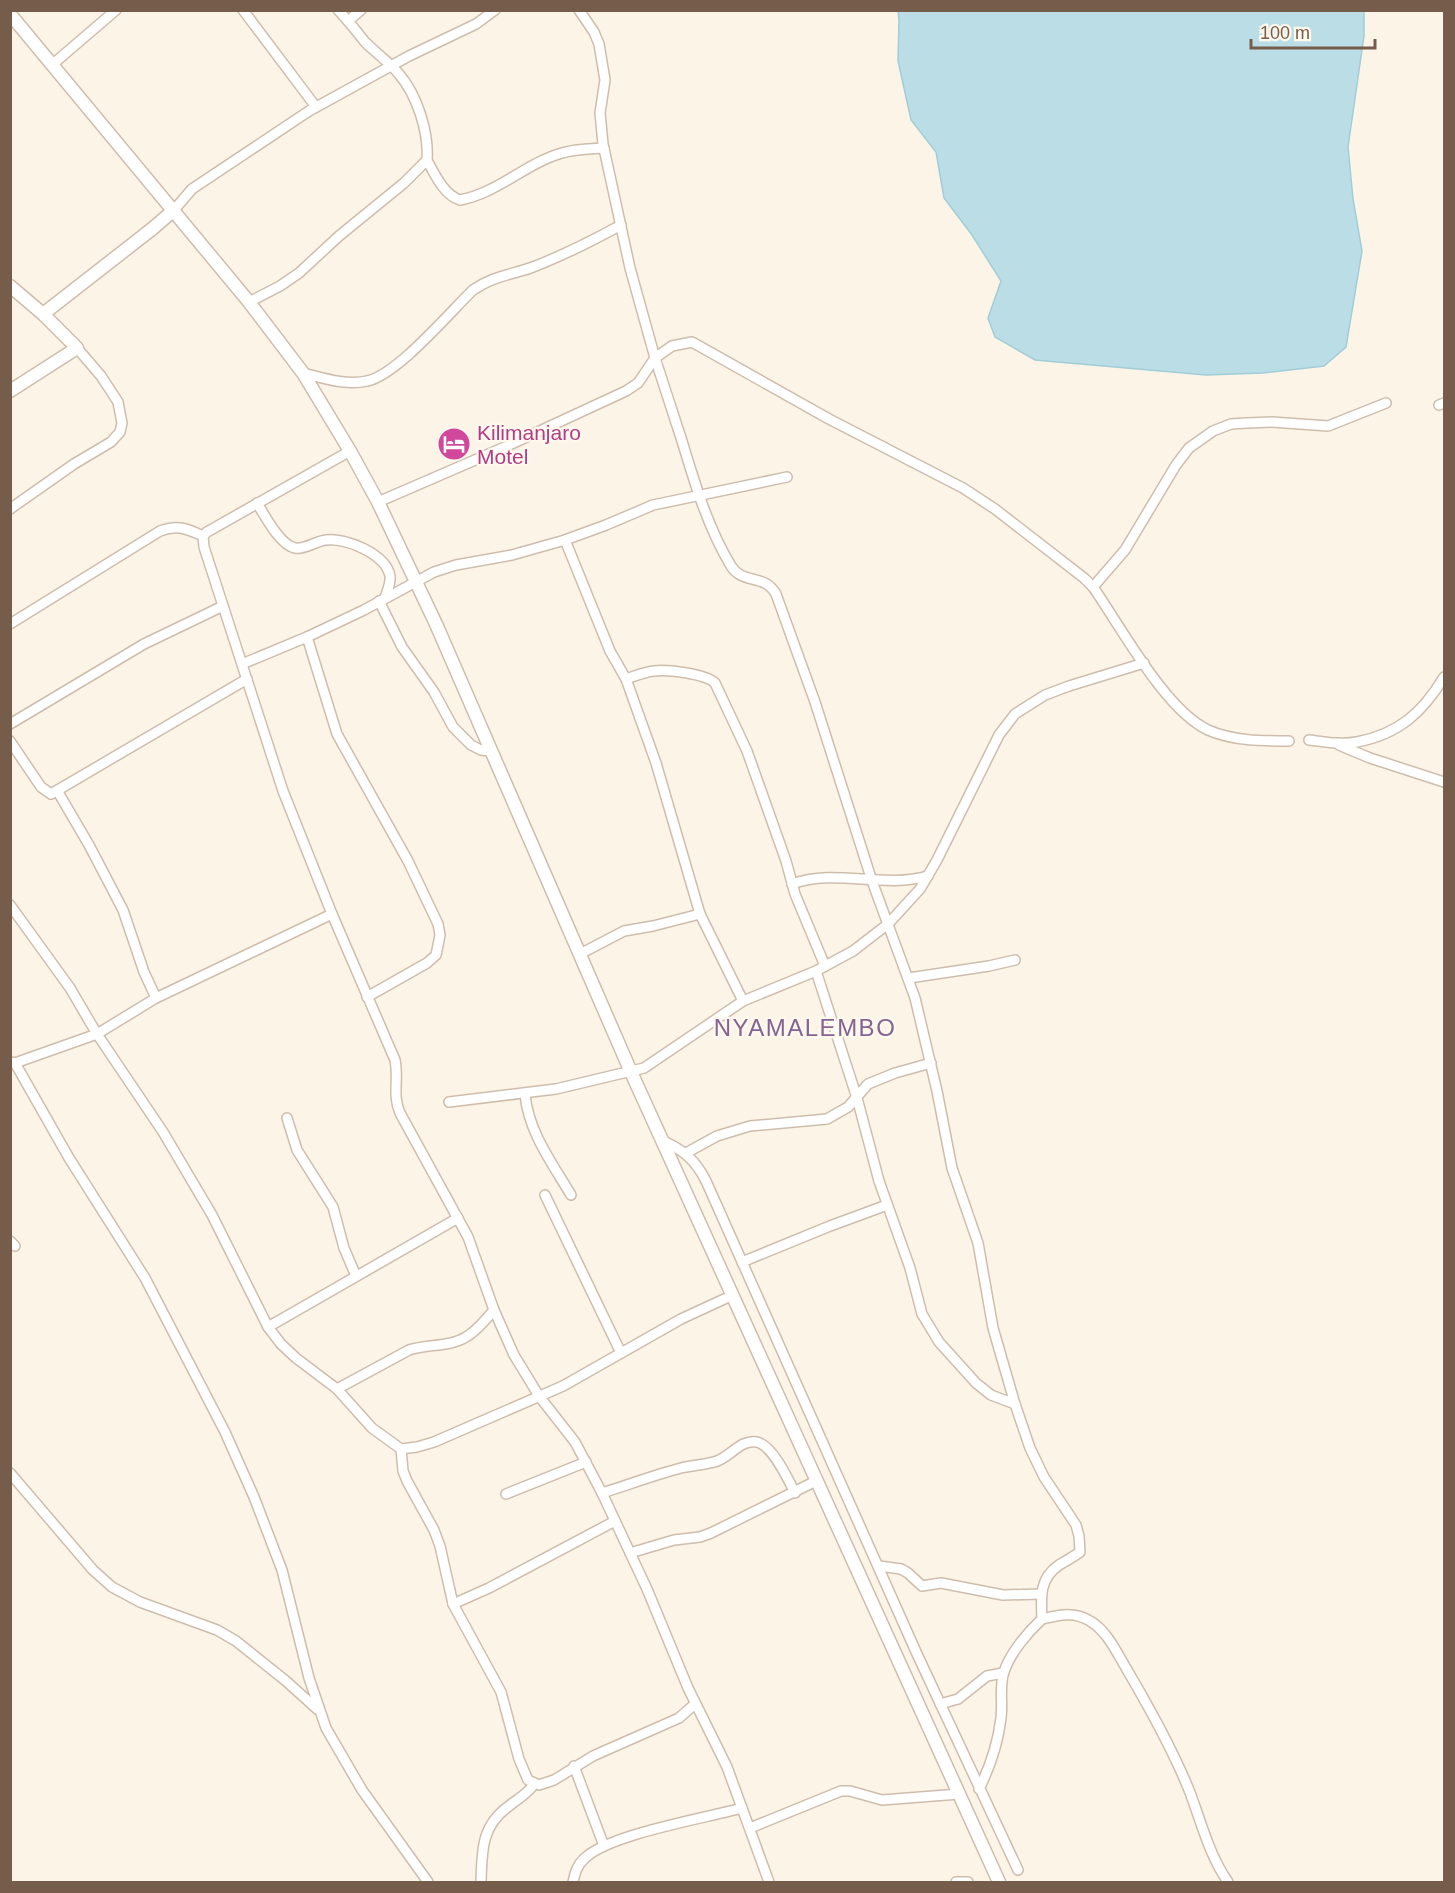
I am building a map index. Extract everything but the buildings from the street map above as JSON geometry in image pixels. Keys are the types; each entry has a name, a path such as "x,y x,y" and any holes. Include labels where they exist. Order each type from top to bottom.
{"street":[{"path":"53,64 116,10"},
{"path":"243,10 316,108"},
{"path":"338,10 364,40 399,74 416,104 426,138 427,160 446,190 460,201 495,188 562,152 604,148"},
{"path":"348,21 361,10"},
{"path":"43,314 152,230 192,189 316,108 391,66 476,24 495,10"},
{"path":"579,10 599,44 606,80 600,113 604,148 630,268 655,358 698,494 733,569 742,577 766,582 776,594 815,702 872,881 909,978 931,1063 952,1168 978,1243 993,1328 1014,1404 1030,1448 1044,1477 1076,1525 1081,1546 1080,1552 1057,1566 1045,1578 1041,1594 1042,1618"},
{"path":"10,14 174,210 303,373 378,502 416,580 631,1072 999,1882"},
{"path":"249,302 299,273 339,236 404,183 427,160"},
{"path":"303,373 354,383 369,381 380,376 413,350 473,290 484,282 555,257 591,242 621,225"},
{"path":"10,286 43,314 101,376 118,402 123,423 120,432 111,442 74,464 10,509"},
{"path":"378,502 626,391 638,383 655,358 672,346 692,342 829,419 963,488 995,509 1094,587 1144,663 1178,709 1192,721 1208,730 1240,738 1289,741"},
{"path":"10,391 77,348"},
{"path":"1094,587 1125,550 1176,465 1189,448 1200,439 1213,431 1239,423 1272,422 1328,426 1386,403"},
{"path":"203,536 350,451"},
{"path":"242,664 307,637 382,600 416,580 456,565 512,555 565,540 653,505 788,477"},
{"path":"257,503 283,541 294,548 336,539 358,546 384,563 390,573 390,581 382,600 402,647 434,692 453,727 471,746 490,751"},
{"path":"10,624 160,531 172,527 183,527 203,536"},
{"path":"203,536 204,548 284,791 332,914 395,1060 398,1074 394,1090 395,1102 458,1218 478,1261 494,1310 514,1355 539,1396 570,1435 602,1493 647,1589 696,1704 727,1767 770,1882"},
{"path":"565,540 601,629 626,679 656,763 700,914 743,1001"},
{"path":"10,724 144,644 223,606"},
{"path":"307,637 337,734 408,861 438,924 440,935 436,955 427,963 367,997"},
{"path":"449,1102 556,1089 631,1072 652,1063 688,1036 743,1001 816,971 853,951 888,924 928,876 999,735 1015,714 1045,696 1069,686 1144,663"},
{"path":"626,679 659,670 707,677 715,683 747,751 792,884 825,966"},
{"path":"1310,740 1355,743 1412,719 1426,705 1444,676"},
{"path":"10,741 41,787 48,793 58,792 246,679"},
{"path":"1337,743 1370,758 1444,782"},
{"path":"58,792 123,910 136,952 156,998"},
{"path":"792,884 818,877 902,882 928,876"},
{"path":"10,905 70,988 97,1034 146,1105 187,1171 268,1326 281,1344 296,1358 336,1389 372,1428 401,1449 434,1442 563,1386 681,1320 733,1295"},
{"path":"332,914 156,998 97,1034 13,1063 74,1166 145,1278 225,1432 254,1497 282,1570 319,1711 336,1746 362,1790 428,1882"},
{"path":"580,954 624,931 700,914"},
{"path":"909,978 963,971 1015,960"},
{"path":"816,971 857,1098 887,1205 910,1268 917,1302 929,1328 939,1342 984,1390 997,1399 1014,1404"},
{"path":"686,1153 717,1137 750,1126 827,1119 848,1107 868,1084 895,1072 931,1063"},
{"path":"525,1094 526,1108 533,1129 571,1195"},
{"path":"287,1118 297,1150 333,1207 344,1248 356,1276"},
{"path":"663,1141 686,1153 703,1175 940,1704 1018,1870"},
{"path":"545,1195 621,1353"},
{"path":"742,1262 887,1205"},
{"path":"268,1326 458,1218"},
{"path":"336,1389 409,1350 420,1346 455,1342 465,1338 494,1310"},
{"path":"602,1493 678,1469 714,1463 746,1443 755,1442 763,1444 773,1455 795,1493"},
{"path":"401,1449 403,1471 440,1546 453,1605 501,1692 524,1774 534,1784 543,1785 574,1766 639,1734 680,1718 696,1704"},
{"path":"506,1494 586,1462"},
{"path":"10,1473 93,1570 112,1587 140,1602 217,1630 236,1641 319,1711"},
{"path":"630,1553 674,1540 700,1537 711,1533 816,1481"},
{"path":"453,1605 615,1521"},
{"path":"879,1566 908,1572 922,1586 942,1583 1003,1595 1041,1594"},
{"path":"979,1789 991,1762 998,1736 1003,1673 1022,1642 1042,1618 1066,1614 1077,1615 1099,1627 1111,1642 1175,1758 1212,1852 1228,1882"},
{"path":"940,1704 958,1699 987,1676 1003,1673"},
{"path":"574,1766 604,1846"},
{"path":"482,1882 484,1846 489,1827 501,1811 534,1784"},
{"path":"750,1828 841,1791 850,1791 882,1800 958,1794"},
{"path":"573,1882 579,1865 592,1852 604,1846 637,1835 742,1808"},
{"path":"956,1882 968,1882"}],"water":[{"path":"898,11 1364,11 1364,36 1348,147 1353,199 1362,251 1346,347 1324,366 1263,373 1206,375 1035,360 995,337 988,318 1001,281 972,235 944,198 936,152 911,120 898,61"}],"place":[{"name":"Kilimanjaro Motel","path":"454,444"}],"district":[{"name":"NYAMALEMBO","path":"805,1027"}]}
